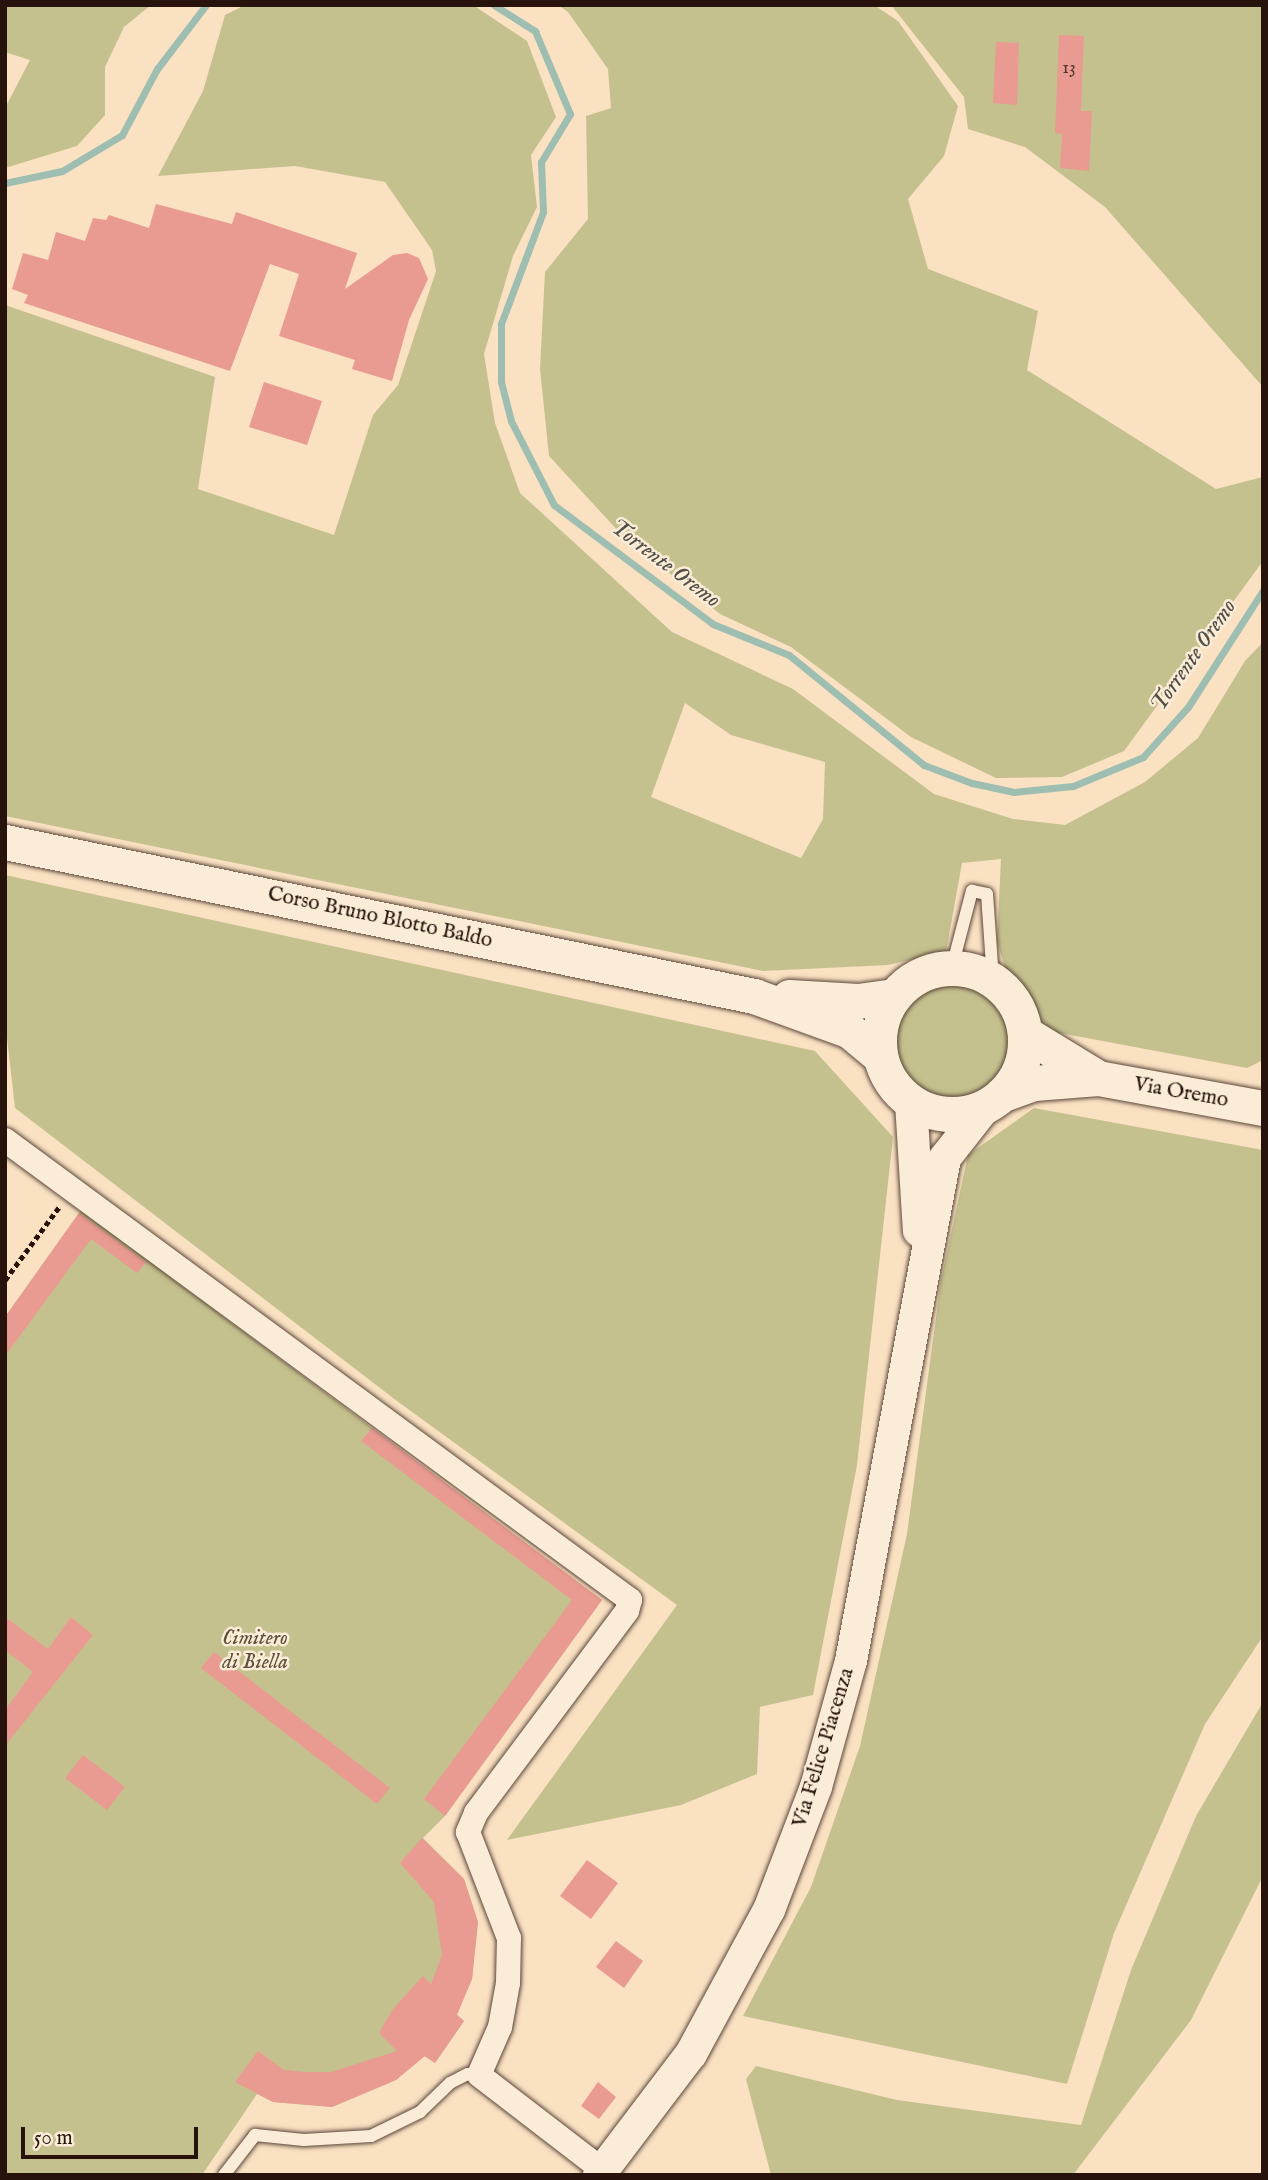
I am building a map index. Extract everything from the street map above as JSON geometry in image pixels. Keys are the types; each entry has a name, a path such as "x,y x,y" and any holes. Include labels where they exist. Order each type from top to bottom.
{"main road":[{"name":"Corso Bruno Blotto Baldo","path":"5,842 754,996 850,1031 880,1056"},
{"path":"952,967 993,980 1009,994 1026,1034 1020,1066 994,1100 948,1114 911,1102 892,1082 880,1056 881,1024 894,996 910,981 952,967"},
{"name":"Corso Bruno Blotto Baldo","path":"754,996 858,1000 894,996"},
{"name":"Via Oremo","path":"1026,1034 1098,1078"},
{"name":"Via Oremo","path":"994,1100 1034,1083 1098,1078 1263,1108"}],"street":[{"name":"Via Felice Piacenza","path":"603,2173 691,2054 769,1910 816,1787 851,1661 945,1158 994,1100"},
{"name":"Via Felice Piacenza","path":"911,1102 922,1271"},
{"path":"5,1140 630,1601 627,1611 476,1813 468,1832 509,1938 508,1983 500,2027 480,2075 603,2173"}],"lane":[{"path":"952,967 972,891 987,894 993,980"},
{"path":"224,2175 255,2136 304,2140 370,2136 420,2112 450,2083 468,2074 480,2075"}],"path":[{"path":"5,1280 73,1188"}],"green space":[{"path":"5,5 151,5 124,27 105,67 105,115 77,146 5,168 5,108 30,60 5,52"},
{"path":"245,5 473,5 527,41 556,117 531,155 537,207 513,256 484,354 495,423 520,493 672,632 793,689 934,794 1013,819 1065,825 1145,782 1198,738 1245,661 1263,642 1263,1060 1247,1068 1049,1031 1005,968 997,941 1001,859 962,863 946,952 888,965 763,971 5,816 5,305 215,377 198,489 334,535 373,415 398,385 436,271 432,250 385,182 295,166 158,176 203,91 225,15","holes":["685,703 731,735 825,762 823,819 801,858 651,797"]},
{"path":"558,5 874,5 898,21 958,106 944,156 908,199 928,269 1038,311 1027,370 1216,489 1263,477 1263,561 1124,751 1062,777 996,778 911,737 791,647 720,614 621,534 549,456 540,369 545,272 588,219 586,116 611,108 608,69 568,12"},
{"path":"891,5 1263,5 1263,387 1105,207 1025,147 968,129 964,97"},
{"path":"5,875 815,1051 893,1137 857,1465 813,1695 760,1707 757,1774 681,1805 507,1840 677,1605 397,1401 15,1108 5,1020"},
{"path":"953,983 976,987 995,1000 1008,1019 1012,1042 1008,1065 995,1084 976,1097 953,1101 930,1097 911,1084 898,1065 894,1042 898,1019 911,1000 930,987"},
{"path":"1034,1108 1263,1150 1263,1636 1205,1724 1114,1933 1067,2084 743,2016 811,1887 860,1746 907,1534 941,1280 968,1155"},
{"name":"Cimitero di Biella","path":"81,1210 602,1600 445,1816 423,1838 464,1879 478,1922 472,1979 456,2014 464,2021 435,2063 424,2056 396,2080 332,2107 273,2102 257,2094 202,2175 5,2175 5,1317"},
{"path":"1263,1702 1263,1876 1191,2020 1073,2175 771,2175 746,2079 756,2066 897,2100 1081,2125 1131,1970 1196,1816"}],"building":[{"path":"1059,35 1084,36 1081,111 1092,111 1089,171 1060,168 1062,134 1055,133"},
{"path":"996,42 1019,43 1017,105 993,103"},
{"path":"156,204 232,224 236,212 357,253 345,289 393,255 407,253 419,258 428,279 409,320 392,381 352,369 355,360 279,336 299,274 270,264 230,371 24,303 28,295 12,289 23,253 48,260 56,232 85,241 93,218 106,220 109,215 149,228"},
{"path":"264,382 322,401 307,445 249,427"},
{"path":"79,1213 146,1262 137,1273 91,1239 5,1356 5,1317"},
{"path":"372,1428 602,1600 445,1816 424,1799 572,1600 361,1441"},
{"path":"5,1617 48,1649 71,1617 93,1635 5,1746 5,1710 33,1672 5,1650"},
{"path":"214,1652 390,1788 377,1804 201,1668"},
{"path":"83,1755 125,1787 107,1810 65,1778"},
{"path":"422,1838 464,1879 478,1922 472,1979 457,2015 464,2021 435,2063 425,2056 396,2080 332,2107 273,2102 235,2082 258,2051 284,2070 331,2072 397,2051 379,2033 393,2009 423,1976 431,1984 442,1955 434,1902 400,1863"},
{"path":"587,1860 618,1883 591,1919 560,1896"},
{"path":"616,1941 643,1961 624,1988 596,1967"},
{"path":"598,2082 616,2097 599,2119 581,2106"}],"waterway":[{"name":"Torrente Oremo","path":"5,183 62,171 122,135 157,69 206,5"},
{"name":"Torrente Oremo","path":"494,5 535,31 570,114 541,162 543,212 501,324 501,382 511,421 554,505 713,624 789,655 924,765 972,783 1014,792 1073,786 1143,757 1188,707 1263,590"}]}
